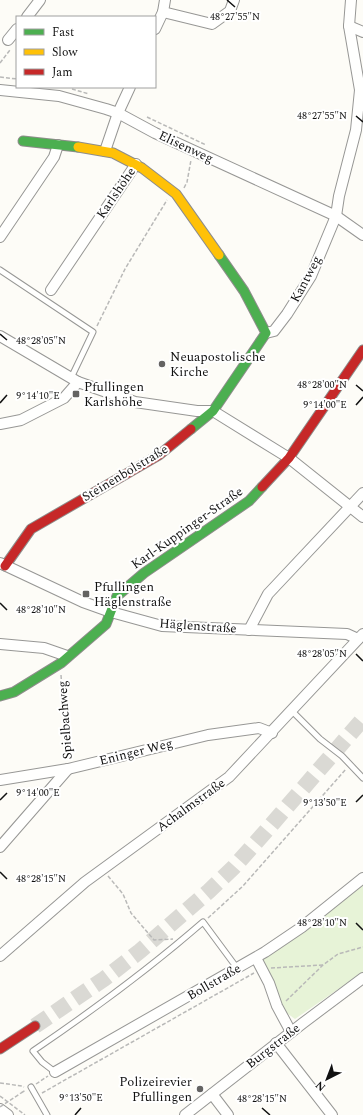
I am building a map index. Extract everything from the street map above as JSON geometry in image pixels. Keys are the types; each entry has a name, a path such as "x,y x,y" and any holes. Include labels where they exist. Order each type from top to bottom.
{"street":[{"path":"28,16 40,0"},
{"path":"156,27 163,12 164,0"},
{"path":"163,12 212,24 230,11 234,0"},
{"name":"Kantweg","path":"266,333 274,330 287,314 311,276 336,216 339,196 360,131 360,90 349,26 351,0"},
{"path":"349,26 363,32"},
{"path":"8,40 16,30"},
{"path":"105,151 118,113 130,88"},
{"name":"Elisenweg","path":"0,90 59,96 118,113 155,133 336,216 363,235"},
{"name":"Karlshöhe","path":"23,141 105,151 136,164 51,290"},
{"path":"0,237 54,157 58,145"},
{"path":"136,164 176,194 244,291 266,333"},
{"name":"Steinenbolstraße","path":"2,564 31,529 159,455 214,411 266,333"},
{"path":"0,336 74,380 135,402 197,411 214,411 289,458 363,517"},
{"name":"Karl-Kuppinger-Straße","path":"0,696 14,692 64,660 106,624 117,596 144,573 250,501 289,458 363,350"},
{"path":"0,424 21,420 64,398 74,380"},
{"path":"249,630 268,594 351,508 363,493"},
{"name":"Häglenstraße","path":"2,564 83,602 162,626 347,634 361,637"},
{"name":"Achalmstraße","path":"0,956 85,882 230,777 361,637"},
{"path":"0,644 44,648 64,660"},
{"name":"Eninger Weg","path":"0,780 68,769 208,735 259,728 272,733"},
{"name":"Spielbachweg","path":"0,847 68,769"},
{"name":"Bollstraße","path":"55,1072 256,958 302,927 363,878"},
{"path":"256,958 272,988 277,1006 291,1032"},
{"name":"Burgstraße","path":"185,1115 363,978"},
{"path":"0,1049 35,1026"},
{"path":"276,1044 332,1115"},
{"path":"212,1094 228,1115"},
{"path":"0,1108 8,1115"}],"lane":[{"path":"0,270 94,332 74,380"},
{"path":"292,711 307,728 329,747 336,751 363,778"},
{"path":"55,1072 42,1062 34,1051 113,996 182,941 203,922 238,968"},
{"path":"31,1087 47,1115"}],"path":[{"path":"0,63 11,48 8,40"},
{"path":"0,77 16,79"},
{"path":"187,182 190,162"},
{"path":"94,332 125,268 168,197 176,194"},
{"name":"Spielbachweg","path":"64,660 68,769"},
{"path":"203,922 244,886 350,764"},
{"path":"103,869 123,894 131,913 154,940 177,938 182,941"},
{"path":"277,1006 298,990 323,965 338,954 363,947"},
{"path":"37,1096 262,968 323,965"},
{"path":"31,1087 55,1072"},
{"path":"0,1083 22,1086 27,1090 0,1108"},
{"path":"0,1096 25,1115"}],"green space":[{"path":"363,878 363,972 295,1019 277,1006 256,958"}],"tunnel":[{"path":"35,1026 104,979 140,951 209,891 234,867 363,719"}],"traffic: fast":[{"path":"23,141 78,147"},
{"path":"191,429 213,411 266,333 244,291 219,255"},
{"path":"0,696 14,692 61,663 106,624 117,596 144,573 249,501 262,487"}],"traffic: slow":[{"path":"78,147 113,153 142,168 176,194 219,255"}],"traffic: jam":[{"path":"262,487 289,458 363,350"},
{"path":"5,566 31,529 159,455 191,429"},
{"path":"0,1049 35,1026"}],"place":[{"name":"Neuapostolische Kirche","path":"162,364"},
{"name":"Pfullingen Karlshöhe","path":"76,394"},
{"name":"Pfullingen Häglenstraße","path":"86,594"},
{"name":"Polizeirevier Pfullingen","path":"200,1089"}]}
